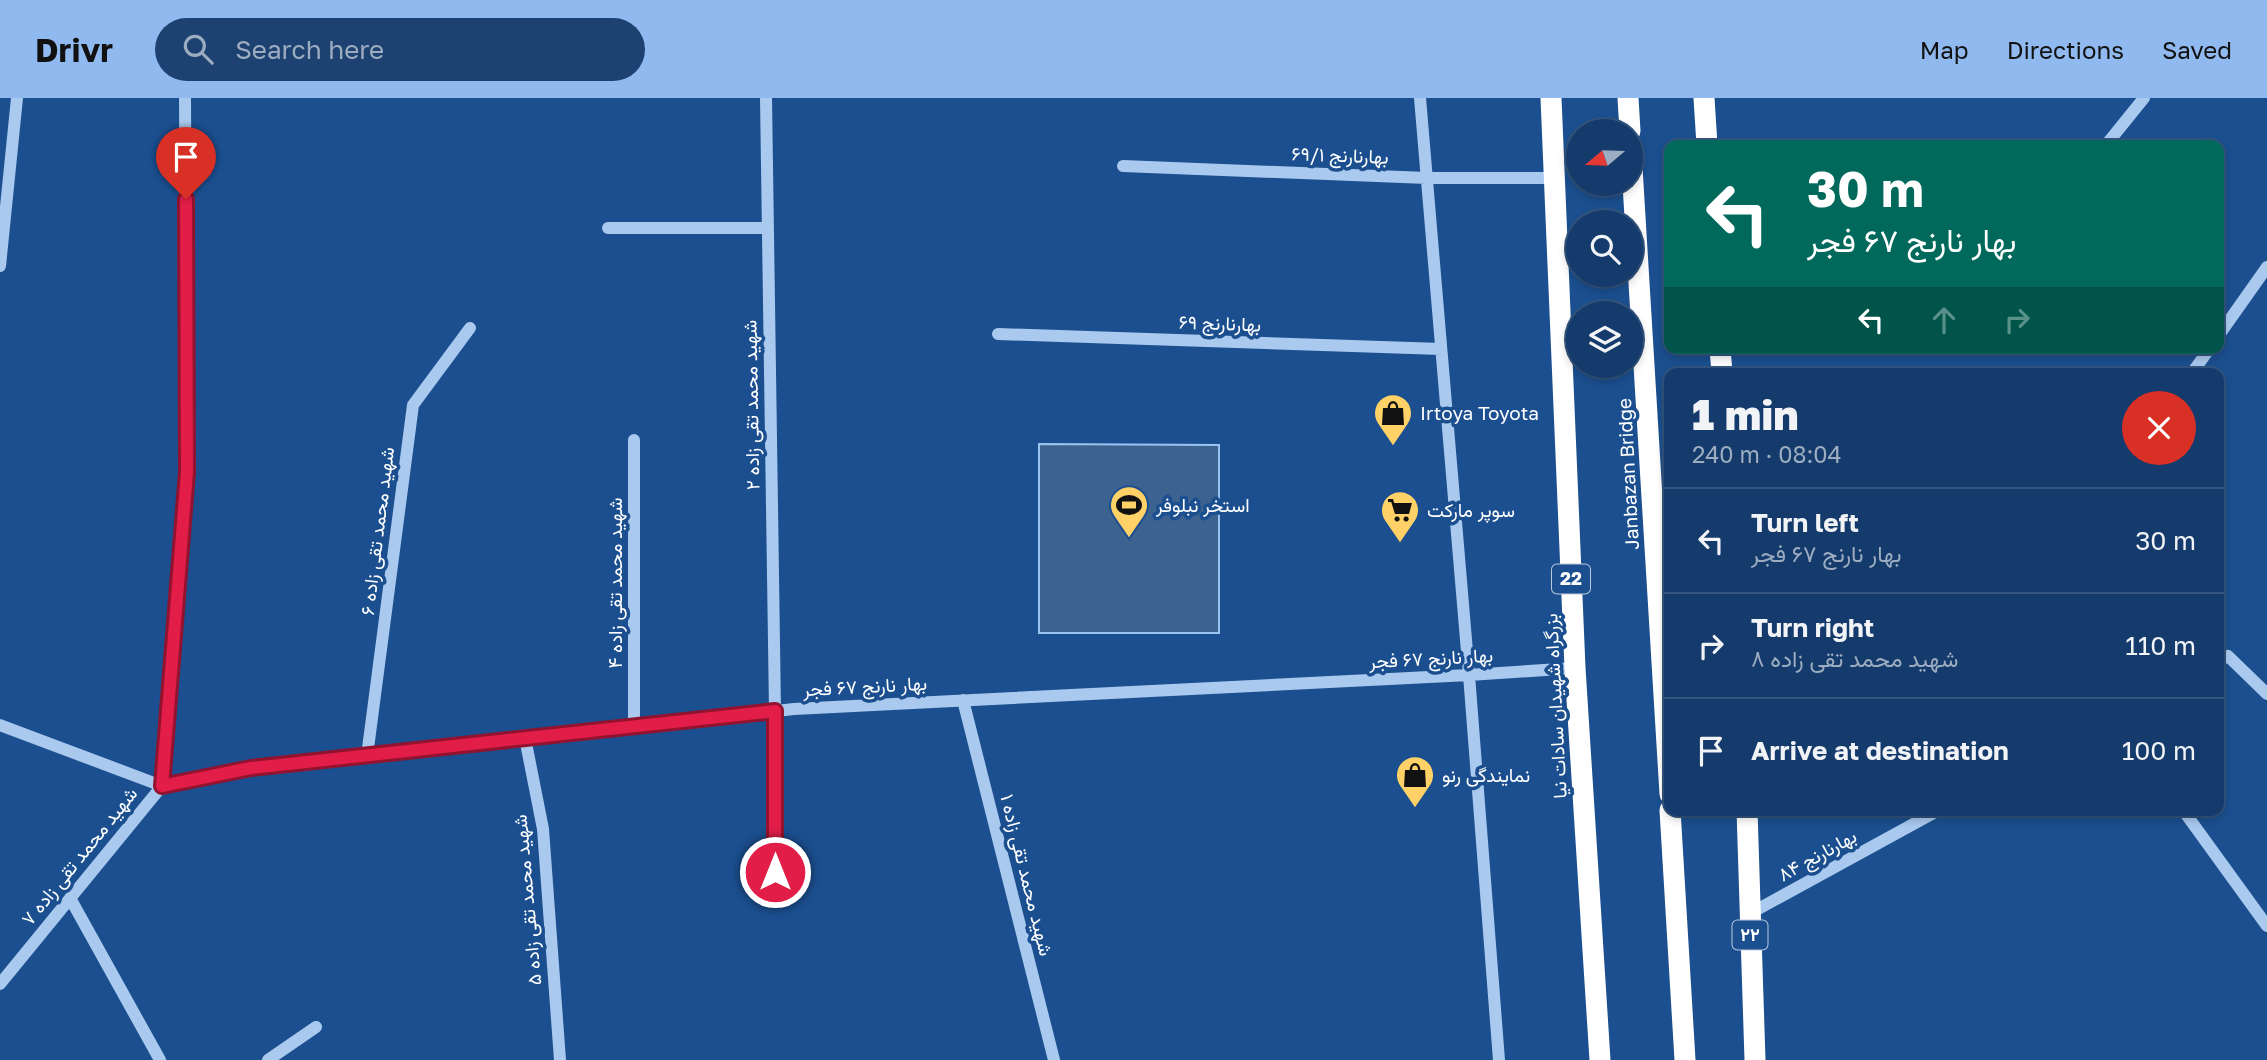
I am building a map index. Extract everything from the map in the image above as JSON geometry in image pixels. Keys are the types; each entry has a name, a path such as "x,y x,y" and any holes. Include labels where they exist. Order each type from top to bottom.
{"highway":[{"name":"بزرگراه شهیدان سادات نیا","path":"1550,98 1575,668 1600,1060"},
{"path":"1628,98 1629,119"},
{"path":"1704,98 1707,140"},
{"name":"Janbazan Bridge","path":"1634,196 1664,695"},
{"path":"1670,816 1685,1060"},
{"name":"۲۲","path":"1747,816 1755,1060"}],"street":[{"path":"0,266 17,98"},
{"path":"0,725 162,786 187,472 185,98"},
{"name":"شهید محمد تقی زاده ۲","path":"766,98 775,872"},
{"path":"1420,98 1499,1060"},
{"path":"2110,140 2144,98"},
{"name":"بهارنارنج ۶۹/۱","path":"1124,166 1427,178 1555,178"},
{"path":"608,228 768,228"},
{"path":"2224,328 2267,267"},
{"name":"شهید محمد تقی زاده ۶","path":"367,756 413,405 470,328"},
{"name":"بهارنارنج ۶۹","path":"998,334 1441,349"},
{"name":"شهید محمد تقی زاده ۴","path":"634,440 634,726"},
{"path":"2224,658 2228,656 2267,694"},
{"name":"بهار نارنج ۶۷ فجر","path":"162,786 251,768 775,711 1575,668"},
{"name":"شهید محمد تقی زاده ۱","path":"963,700 1054,1060"},
{"name":"شهید محمد تقی زاده ۵","path":"525,738 543,829 560,1060"},
{"name":"شهید محمد تقی زاده ۷","path":"0,984 162,786"},
{"name":"بهارنارنج ۸۴","path":"1749,914 1929,816"},
{"path":"2187,816 2267,926"},
{"path":"70,898 160,1060"},
{"path":"268,1060 316,1027"}],"water":[{"name":"استخر نبلوفر","path":"1039,444 1219,445 1219,633 1039,633"}],"place":[{"name":"Irtoya Toyota","path":"1393,447"},
{"name":"استخر نبلوفر","path":"1129,539"},
{"name":"سوپر مارکت","path":"1400,544"},
{"name":"نمایندگی رنو","path":"1415,809"}],"route":[{"path":"186,199 187,472 162,786 251,768 775,711 775,872"}]}
